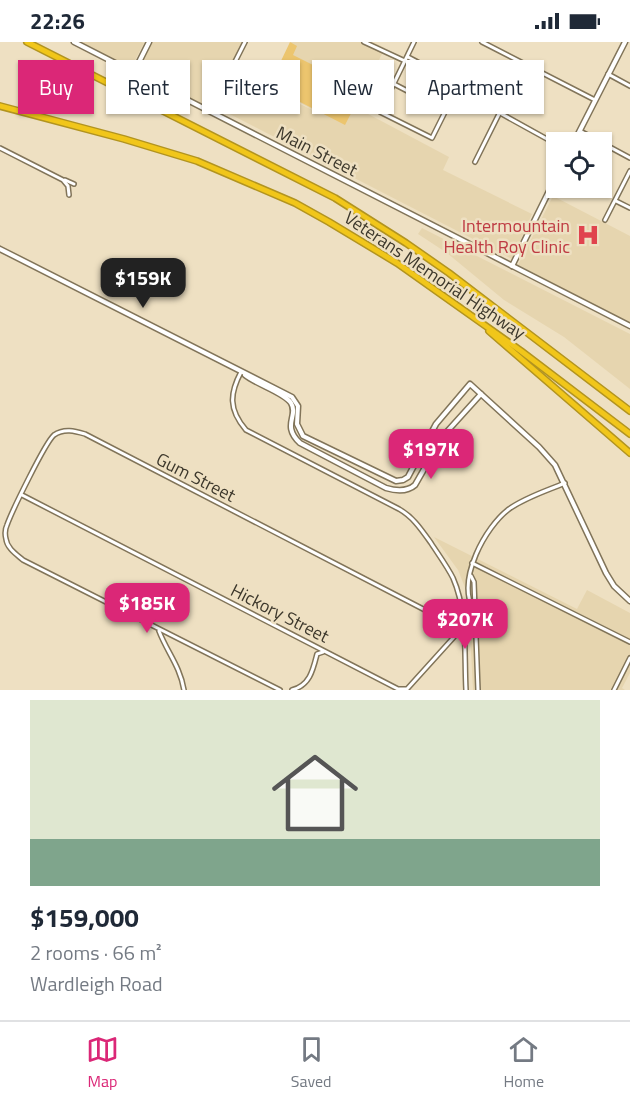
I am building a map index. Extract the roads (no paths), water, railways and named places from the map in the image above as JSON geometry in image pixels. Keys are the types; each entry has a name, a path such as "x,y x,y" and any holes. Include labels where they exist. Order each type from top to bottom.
{"highway":[{"name":"Veterans Memorial Highway","path":"27,42 336,198 448,273 630,411"},
{"name":"Veterans Memorial Highway","path":"0,106 197,161 295,203 397,263 521,351 630,434"},
{"path":"479,322 630,454"},
{"path":"604,391 630,406"}],"main road":[{"name":"Main Street","path":"74,42 110,60"},
{"path":"140,60 149,42"},
{"path":"580,130 625,42"},
{"name":"Main Street","path":"216,114 630,326"},
{"path":"512,266 546,197"},
{"path":"0,249 294,398 299,409 297,427 305,438 398,481 408,477 436,424 469,382 555,465 606,573 614,586 630,601"},
{"path":"241,372 291,403 293,410 290,427 293,436 300,443 386,488 396,490 407,489 415,485 443,436 481,394"}],"street":[{"path":"236,60 245,42"},
{"path":"364,42 406,59"},
{"path":"406,90 394,84 414,42"},
{"path":"482,42 517,60"},
{"path":"544,74 595,100"},
{"path":"608,74 630,86"},
{"path":"384,114 432,138 444,114"},
{"path":"475,162 499,114"},
{"path":"502,114 546,138"},
{"path":"580,130 630,158"},
{"path":"0,148 74,184"},
{"path":"605,220 630,171"},
{"path":"63,180 68,186 69,195"},
{"path":"615,201 630,208"},
{"path":"241,372 231,397 246,430 399,509 410,516 420,527 448,568 458,592 462,611 466,690"},
{"name":"Gum Street","path":"159,629 23,560 11,550 6,540 5,527 47,444 56,434 67,430 85,434 452,624 454,637 407,689 398,689"},
{"path":"478,690 474,609 470,598 472,563 488,533 502,515 520,502 565,483"},
{"name":"Hickory Street","path":"22,495 398,689"},
{"path":"472,563 630,642"},
{"path":"159,629 165,645 179,668 184,690"},
{"path":"159,629 280,690"},
{"path":"292,690 305,683 311,675 317,654 321,651 325,652"},
{"path":"614,690 630,658"}],"place":[{"name":"Intermountain Health Roy Clinic","path":"588,235"}]}
